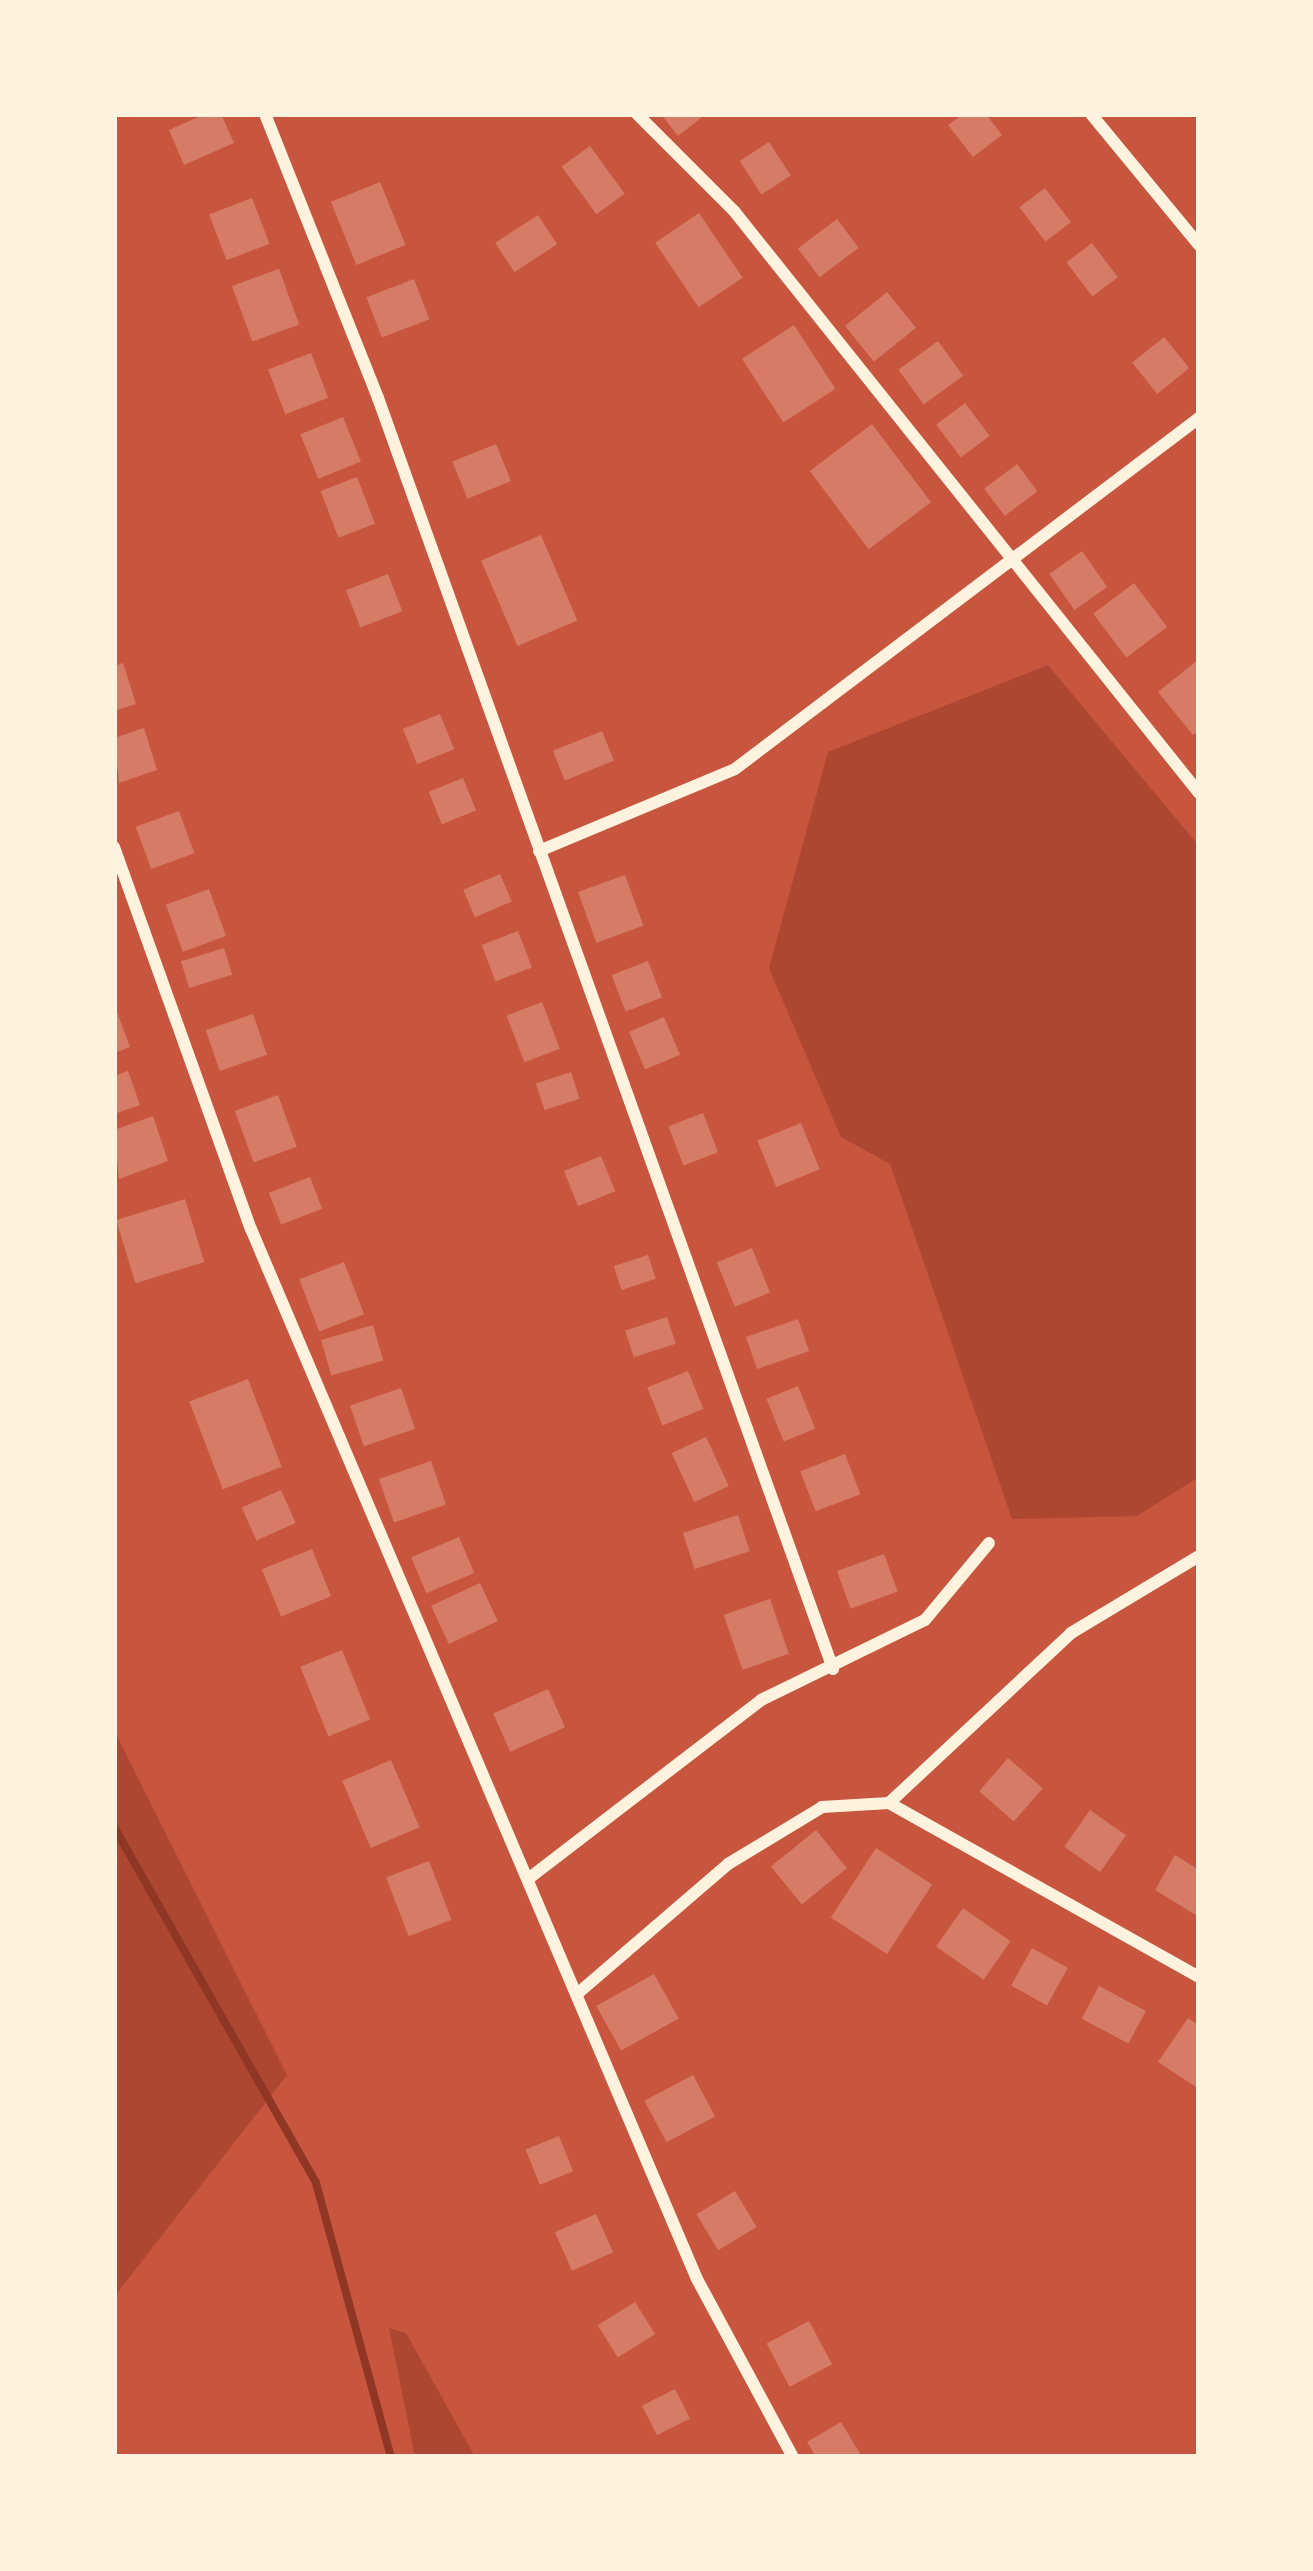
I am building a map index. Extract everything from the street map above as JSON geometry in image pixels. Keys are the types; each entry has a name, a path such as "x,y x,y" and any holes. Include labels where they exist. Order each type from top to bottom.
{"street":[{"path":"265,114 539,851 833,1670"},
{"path":"637,114 734,211 1199,793"},
{"path":"1090,114 1199,244"},
{"path":"539,851 735,769 1019,564 1199,418"},
{"path":"114,847 251,1229 697,2278 793,2457"},
{"path":"528,1879 761,1700 833,1670 925,1620 989,1543"},
{"path":"889,1804 1071,1633 1199,1556"},
{"path":"577,1994 728,1864 822,1807 889,1804 1199,1977"}],"shaded area":[{"path":"1048,665 1199,846 1199,1477 1137,1516 1012,1519 890,1164 841,1137 769,968 828,752"},
{"path":"114,1730 287,2075 114,2297"},
{"path":"389,2328 406,2333 475,2457 415,2457"}],"building":[{"path":"205,114 221,114 234,143 184,165 169,130"},
{"path":"661,114 706,114 678,136"},
{"path":"963,114 986,114 1002,135 973,157 948,125"},
{"path":"769,142 791,176 761,195 740,161"},
{"path":"590,146 625,194 596,214 562,167"},
{"path":"380,182 405,245 356,265 331,202"},
{"path":"1045,188 1071,222 1045,242 1019,207"},
{"path":"252,198 270,244 227,260 209,214"},
{"path":"699,213 743,278 699,307 655,243"},
{"path":"538,215 557,244 514,272 495,243"},
{"path":"837,219 859,248 820,277 798,248"},
{"path":"1092,243 1118,277 1092,297 1066,262"},
{"path":"279,269 299,324 252,342 232,286"},
{"path":"414,279 429,319 382,337 366,297"},
{"path":"887,292 916,328 874,362 845,326"},
{"path":"794,325 835,389 783,423 742,359"},
{"path":"1164,337 1189,368 1157,394 1132,363"},
{"path":"938,341 963,376 924,405 898,370"},
{"path":"311,353 328,398 285,414 268,369"},
{"path":"965,403 990,436 961,457 936,425"},
{"path":"343,417 361,462 318,479 300,434"},
{"path":"872,424 931,502 869,549 810,471"},
{"path":"496,444 511,481 467,499 452,462"},
{"path":"1017,464 1037,491 1005,516 984,489"},
{"path":"357,477 375,524 339,538 321,491"},
{"path":"541,535 577,621 518,646 481,560"},
{"path":"1082,551 1107,587 1074,610 1049,574"},
{"path":"388,574 402,611 360,627 346,590"},
{"path":"1134,583 1167,627 1126,658 1093,614"},
{"path":"1199,659 1199,730 1193,735 1158,692"},
{"path":"123,663 136,704 114,711 114,666"},
{"path":"440,714 454,749 417,764 403,729"},
{"path":"144,728 157,770 119,783 114,738"},
{"path":"602,731 614,761 565,781 553,751"},
{"path":"463,778 476,810 442,824 429,792"},
{"path":"179,811 194,853 151,869 136,827"},
{"path":"500,874 512,902 475,917 463,890"},
{"path":"625,875 643,926 596,943 578,892"},
{"path":"209,889 226,936 183,952 166,905"},
{"path":"518,931 532,967 496,981 482,945"},
{"path":"224,948 232,975 189,988 181,961"},
{"path":"648,961 662,997 626,1011 612,975"},
{"path":"542,1002 560,1049 524,1062 507,1016"},
{"path":"114,1004 130,1047 114,1053"},
{"path":"253,1014 267,1055 220,1071 206,1030"},
{"path":"664,1017 680,1055 645,1070 629,1032"},
{"path":"128,1071 140,1105 114,1114 114,1076"},
{"path":"571,1072 580,1099 544,1110 536,1083"},
{"path":"278,1095 297,1147 254,1162 235,1111"},
{"path":"703,1113 718,1152 684,1165 668,1126"},
{"path":"153,1116 168,1161 119,1179 114,1130"},
{"path":"801,1123 820,1169 776,1187 757,1141"},
{"path":"601,1156 615,1191 578,1206 564,1171"},
{"path":"310,1177 322,1209 281,1225 269,1193"},
{"path":"185,1199 204,1262 135,1283 116,1220"},
{"path":"752,1248 770,1293 735,1307 717,1262"},
{"path":"648,1255 656,1279 621,1290 614,1266"},
{"path":"344,1262 364,1314 319,1331 299,1279"},
{"path":"667,1317 676,1344 634,1357 625,1331"},
{"path":"798,1319 809,1351 757,1369 746,1337"},
{"path":"373,1325 383,1361 331,1375 321,1340"},
{"path":"688,1371 703,1409 663,1425 647,1387"},
{"path":"248,1379 282,1467 223,1489 189,1402"},
{"path":"798,1386 815,1429 784,1441 766,1399"},
{"path":"401,1388 415,1429 364,1446 350,1406"},
{"path":"706,1437 729,1486 694,1502 672,1453"},
{"path":"845,1454 860,1494 816,1511 800,1471"},
{"path":"431,1461 446,1504 394,1522 379,1479"},
{"path":"281,1490 296,1523 256,1540 242,1507"},
{"path":"738,1515 750,1551 695,1569 683,1533"},
{"path":"459,1537 474,1573 426,1593 411,1557"},
{"path":"312,1549 331,1596 281,1617 262,1569"},
{"path":"884,1554 898,1592 851,1609 837,1571"},
{"path":"480,1583 498,1621 449,1644 431,1606"},
{"path":"770,1599 789,1654 743,1670 724,1615"},
{"path":"342,1650 370,1720 328,1736 300,1667"},
{"path":"548,1689 565,1727 510,1752 493,1713"},
{"path":"1008,1758 1043,1788 1014,1821 979,1791"},
{"path":"391,1760 420,1827 371,1848 342,1781"},
{"path":"1090,1810 1126,1835 1100,1872 1064,1847"},
{"path":"816,1830 847,1868 802,1905 771,1867"},
{"path":"876,1848 932,1884 887,1954 831,1918"},
{"path":"1175,1855 1199,1870 1199,1917 1155,1890"},
{"path":"429,1861 452,1920 409,1936 386,1877"},
{"path":"963,1908 1011,1941 984,1980 936,1947"},
{"path":"1032,1948 1068,1968 1047,2005 1011,1986"},
{"path":"654,1974 679,2019 621,2051 596,2006"},
{"path":"1099,1986 1146,2011 1128,2044 1082,2019"},
{"path":"1188,2018 1199,2025 1196,2087 1158,2062"},
{"path":"693,2075 715,2116 667,2142 644,2101"},
{"path":"559,2136 573,2171 540,2185 526,2149"},
{"path":"735,2191 757,2227 718,2250 696,2214"},
{"path":"596,2214 613,2252 572,2271 555,2232"},
{"path":"635,2302 655,2334 618,2358 598,2325"},
{"path":"809,2321 832,2364 790,2387 767,2344"},
{"path":"675,2389 690,2418 657,2435 642,2406"},
{"path":"841,2422 862,2457 816,2457 807,2442"}],"waterway":[{"path":"114,1827 316,2183 391,2457"}]}
